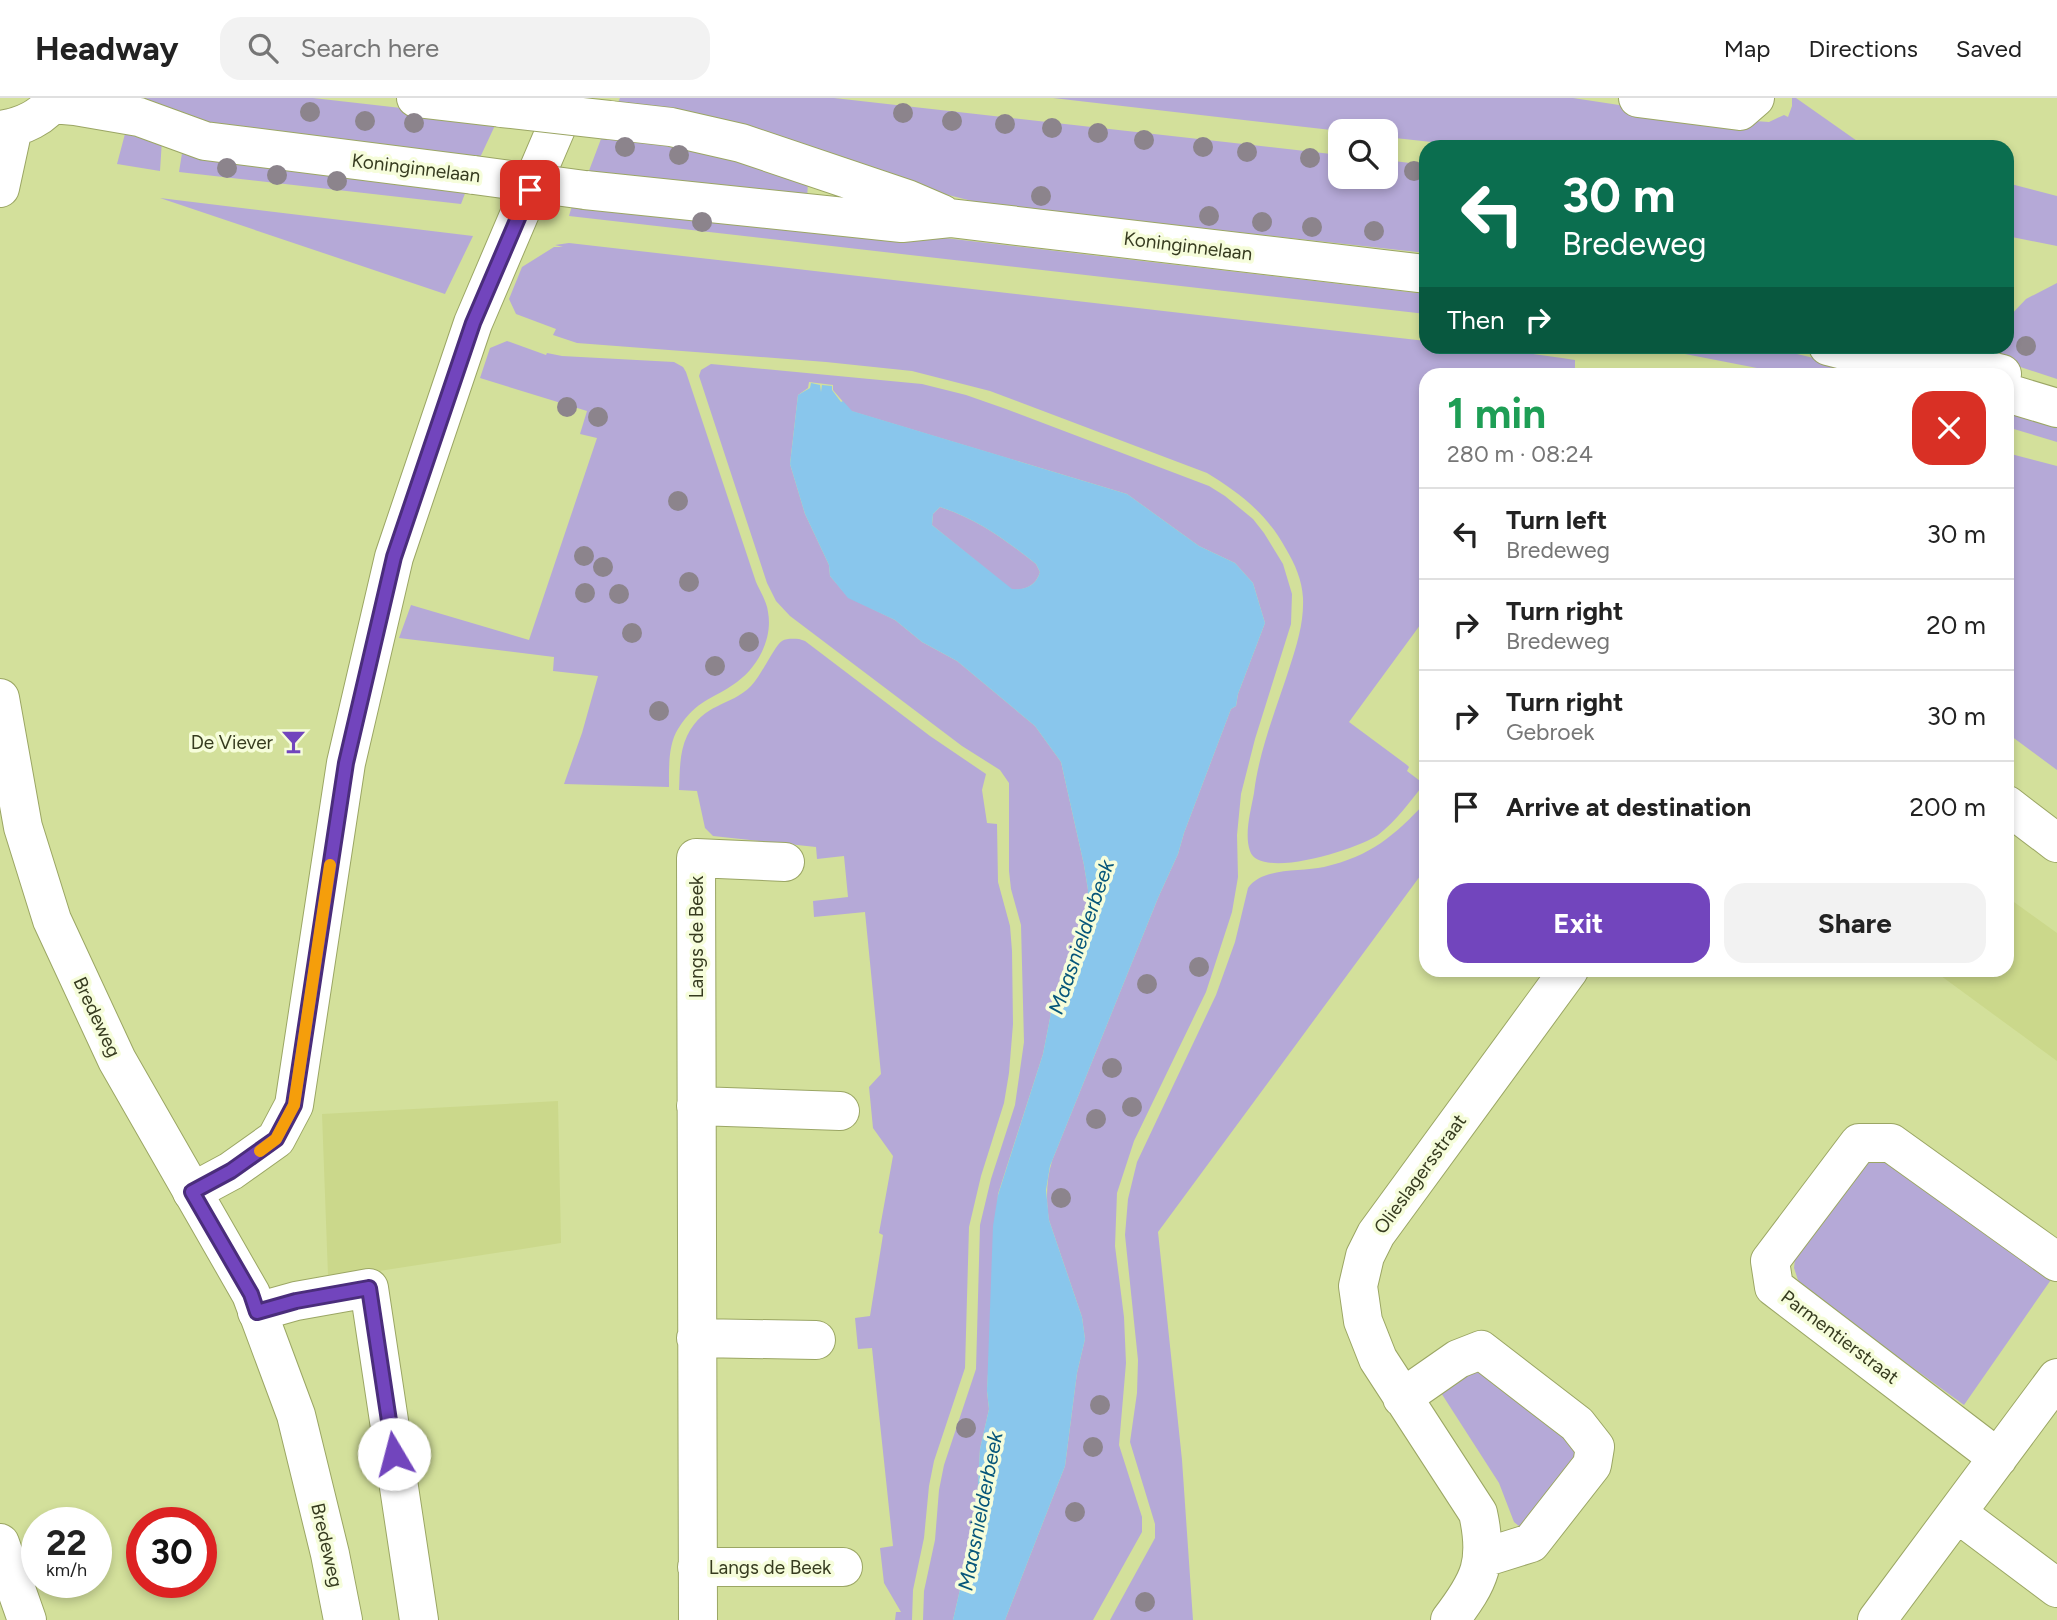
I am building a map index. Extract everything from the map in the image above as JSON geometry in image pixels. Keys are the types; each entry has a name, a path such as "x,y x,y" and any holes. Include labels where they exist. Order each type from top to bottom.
{"street":[{"name":"Koninginnelaan","path":"416,98 671,127 741,143 907,199 950,218"},
{"path":"192,1192 231,1171 276,1139 294,1105 346,763 394,557 473,323 569,98"},
{"path":"1638,98 1740,111 1755,98"},
{"name":"Koninginnelaan","path":"54,101 139,117 205,141 585,190 902,223 950,218 1419,273"},
{"path":"0,188 7,129 37,118 54,101"},
{"path":"1860,354 1915,368"},
{"path":"1921,354 1978,368"},
{"path":"2014,378 2057,391"},
{"path":"2014,395 2057,408"},
{"name":"Bredeweg","path":"0,698 12,829 117,1060 251,1294 296,1415 343,1620"},
{"path":"2014,810 2057,843"},
{"name":"Langs de Beek","path":"698,1620 696,858 785,862"},
{"name":"Olieslagersstraat","path":"1450,1620 1472,1591 1483,1558 1483,1536 1478,1513 1378,1359 1363,1321 1358,1286 1365,1256 1376,1234 1564,977"},
{"path":"696,1106 840,1111"},
{"name":"Parmentierstraat","path":"1998,1458 1774,1287 1770,1261 1859,1143 1891,1143 2057,1262"},
{"path":"257,1312 296,1301 369,1288 419,1620"},
{"path":"696,1338 816,1340"},
{"path":"1402,1398 1458,1359 1481,1350 1577,1424 1595,1447 1592,1465 1531,1543 1483,1558"},
{"path":"1877,1620 2057,1378"},
{"path":"1956,1513 2057,1588"},
{"path":"0,1543 27,1620"},
{"name":"Langs de Beek","path":"697,1567 843,1567"}],"shaded area":[{"path":"131,98 313,98 498,119 477,164 191,126"},
{"path":"620,98 834,98 1328,154 1328,189 1398,189 1398,162 1419,164 1419,252 984,204 614,111"},
{"path":"1053,98 1573,98 1698,117 1769,122 1784,115 1788,117 1792,98 1796,98 1856,140 1419,140 1398,138 1398,119 1328,119 1328,130"},
{"path":"126,130 162,140 160,171 117,164"},
{"path":"604,131 672,139 808,181 807,201 587,176"},
{"path":"183,147 469,183 461,204 179,172"},
{"path":"2014,185 2057,196 2057,246 2014,237"},
{"path":"575,195 1419,293 1419,313 569,216"},
{"path":"160,198 473,236 445,294"},
{"path":"569,243 1419,340 1419,354 1538,354 1575,360 1575,368 1419,368 1419,627 1349,722 1407,765 1407,771 1419,780 1419,790 1391,824 1368,841 1311,859 1272,863 1258,859 1250,851 1249,822 1264,745 1300,633 1303,598 1300,579 1289,555 1279,537 1252,505 1207,473 990,391 912,371 577,343 553,335 556,329 516,314 509,299 522,267 554,247 563,247 555,245"},
{"path":"2057,283 2057,379 1999,360 2000,354 2014,354 2014,312 2026,299"},
{"path":"507,341 546,355 674,362 686,372 756,582 766,604 769,622 762,651 745,676 692,711 678,729 671,749 669,787 564,784 598,676 553,671 554,657 399,638 411,605 529,640 597,438 580,434 587,411 480,378 490,348"},
{"path":"1685,354 1797,354 1856,368 1757,368"},
{"path":"711,364 922,384 966,395 1209,486 1253,519 1283,564 1292,594 1291,624 1241,794 1237,835 1238,877 1232,912 1206,992 1134,1141 1117,1193 1115,1246 1124,1317 1126,1363 1119,1445 1142,1517 1142,1532 1093,1620 1005,1620 1065,1466 1077,1373 1085,1339 1082,1317 1049,1220 1049,1176 1052,1161 1178,854 1231,709 1236,706 1265,623 1253,583 1235,563 1199,546 1127,494 851,411 833,390 833,385 809,382 808,388 798,395 790,464 805,514 829,565 830,576 848,597 895,620 922,642 957,661 1035,726 1061,762 1088,890 1087,905 1051,1013 1043,1054 998,1194 987,1391 989,1409 980,1449 976,1519 953,1620 923,1620 924,1591 935,1540 944,1465 976,1369 980,1225 991,1179 1015,1105 1024,1042 1021,925 1009,871 1009,783 1000,770 962,746 790,616 776,601 767,583 699,376 701,370"},
{"path":"2014,409 2057,421 2057,442 2014,429"},
{"path":"2014,455 2057,466 2057,770 2014,738"},
{"path":"940,507 979,524 1036,564 1040,572 1036,581 1026,588 1012,590 932,525 933,514"},
{"path":"799,639 986,774 982,790 987,823 997,824 998,882 1010,926 1013,1024 1009,1073 1004,1103 981,1176 969,1227 965,1368 934,1461 924,1538 913,1590 912,1620 895,1620 896,1612 901,1612 884,1583 880,1548 893,1546 872,1348 858,1349 855,1318 870,1316 883,1235 879,1233 893,1156 873,1128 869,1087 881,1074 865,912 814,917 813,901 848,897 844,856 817,859 816,847 713,836 705,828 697,791 679,790 683,749 694,725 709,711 735,698 751,686 782,641"},
{"path":"1419,809 1419,878 1158,1232 1182,1460 1193,1620 1110,1620 1155,1538 1155,1524 1130,1442 1137,1393 1138,1360 1125,1235 1128,1199 1137,1162 1216,995 1235,942 1248,888 1254,881 1272,873 1324,867 1355,857 1381,843"},
{"path":"2014,902 2057,933 2057,1061 1943,977 2014,977"},
{"path":"558,1101 561,1243 379,1271 328,1275 322,1114"},
{"path":"1877,1155 2055,1274 1964,1405 1806,1290 1798,1280 1794,1268 1796,1248 1855,1168"},
{"path":"1482,1365 1582,1454 1520,1527 1514,1522 1499,1483 1436,1385"}],"water":[{"name":"Maasnielderbeek","path":"811,383 820,385 821,392 822,385 832,386 841,402 852,411 1127,494 1199,546 1235,563 1253,583 1265,623 1236,706 1231,709 1178,854 1050,1166 1046,1190 1049,1220 1082,1317 1085,1339 1077,1373 1065,1466 1005,1620 953,1620 976,1519 980,1449 989,1409 987,1391 993,1226 998,1195 1043,1054 1051,1013 1087,905 1088,890 1061,762 1035,726 957,661 922,642 895,620 848,598 830,576 829,565 805,514 790,464 798,395 810,388","holes":["940,507 967,518 1013,546 1036,564 1040,572 1036,581 1026,588 1012,589 932,525 933,514"]}],"slow traffic":[{"path":"260,1151 276,1139 294,1105 330,865"}],"place":[{"name":"De Viever","path":"293,742"}],"route":[{"path":"394,1454 369,1288 296,1301 257,1312 251,1294 192,1192 231,1171 276,1139 294,1105 346,763 394,557 473,323 530,190"}]}
